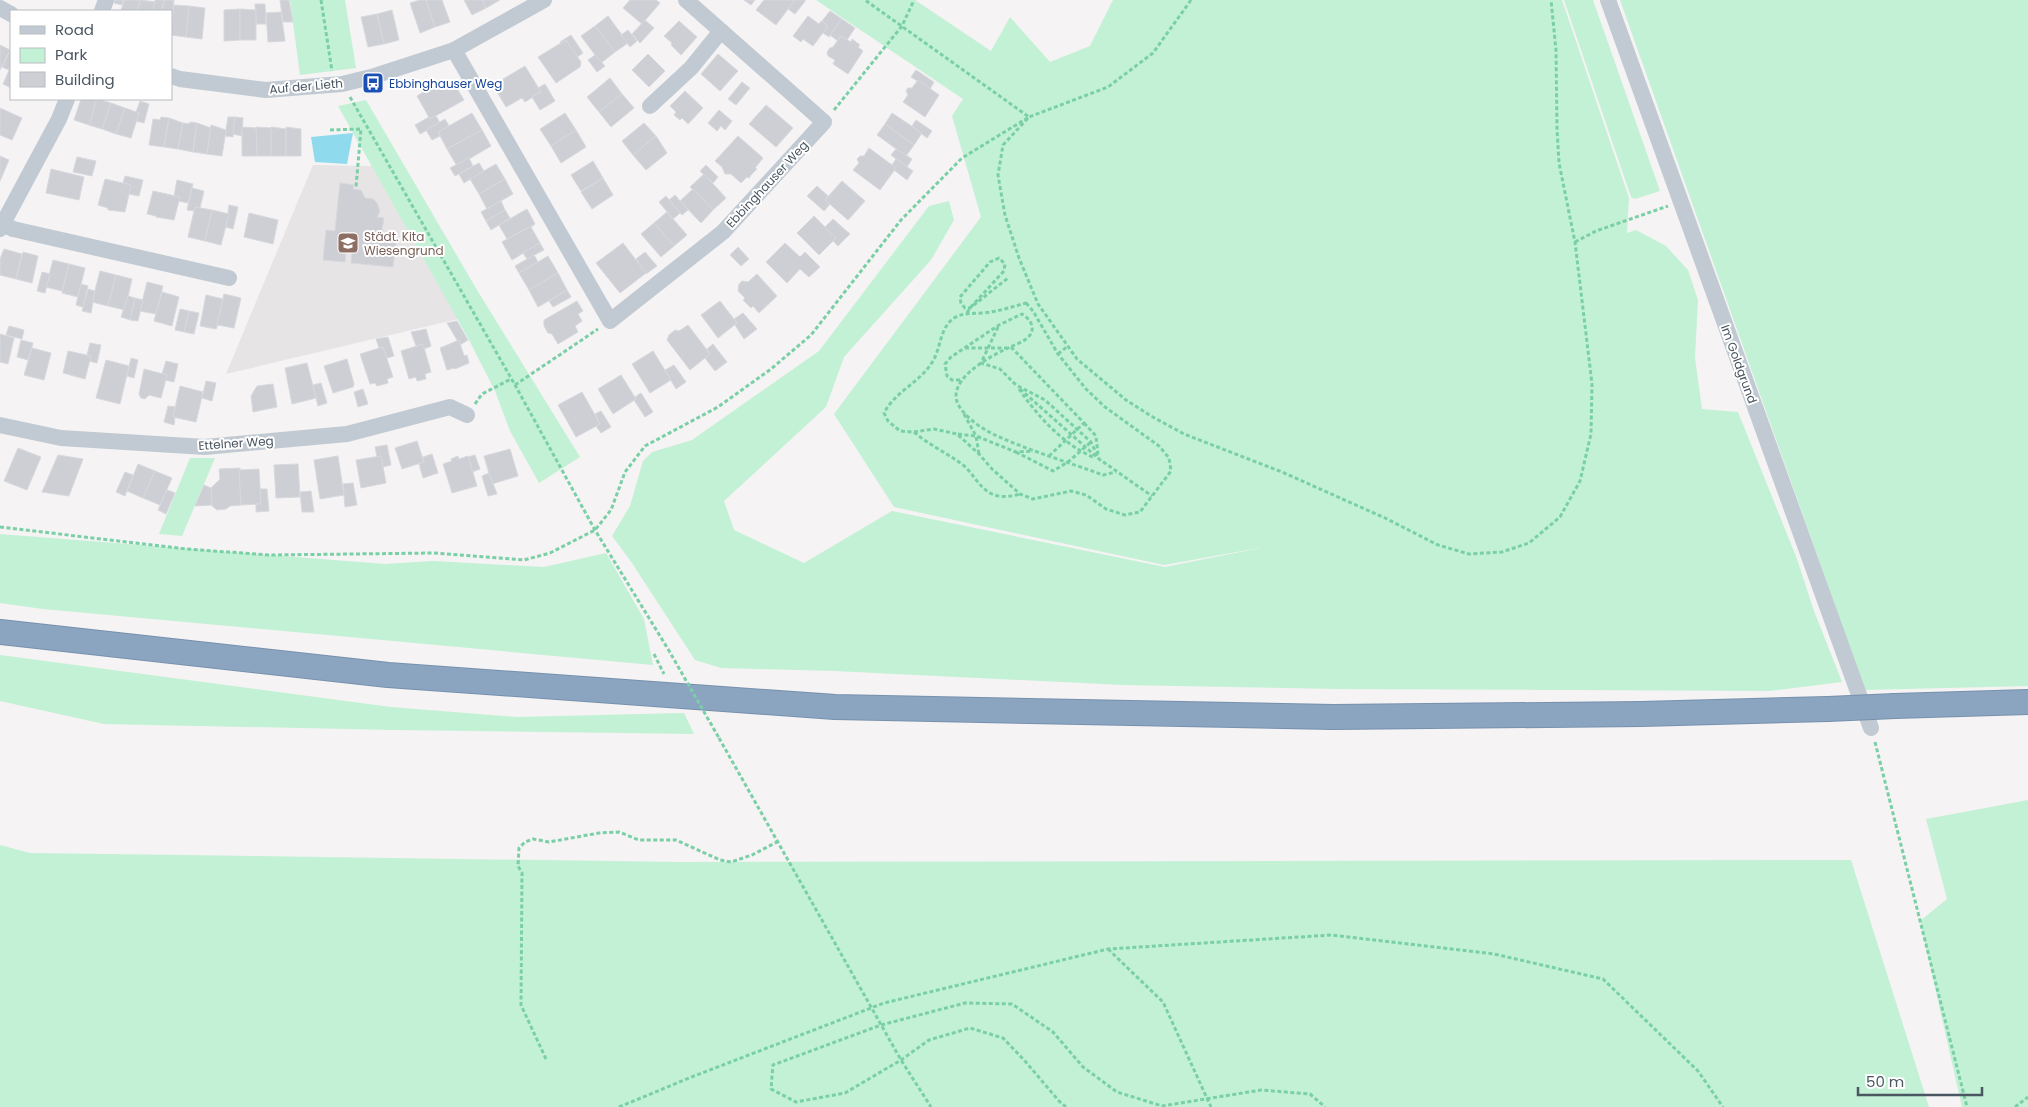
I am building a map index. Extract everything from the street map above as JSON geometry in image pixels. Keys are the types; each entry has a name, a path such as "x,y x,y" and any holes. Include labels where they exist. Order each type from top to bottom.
{"highway":[{"path":"0,632 388,675 835,707 1333,717 1828,710 2028,702"}],"street":[{"name":"Auf der Lieth","path":"172,76 266,90 338,84 371,77 454,50 544,0"},
{"path":"686,0 824,122"},
{"name":"Im Goldgrund","path":"1608,0 1871,728"},
{"path":"650,106 691,68 721,31"},
{"path":"454,50 610,321"},
{"path":"67,100 59,119 2,226 229,278"},
{"name":"Ebbinghauser Weg","path":"610,321 723,232 824,122"},
{"name":"Ettelner Weg","path":"0,425 61,438 204,447 347,434 450,406 467,415"}],"path":[{"path":"321,0 338,84 367,126 515,385 595,530 668,649 901,1060 931,1107"},
{"path":"865,0 1029,117"},
{"path":"824,122 902,26 914,0"},
{"path":"0,527 186,549 270,555 434,553 524,560 550,553 595,530 611,510 625,472 645,446 718,407 771,369 811,335 901,220 962,158 1029,117 1108,86 1152,53 1191,0"},
{"path":"1029,117 1003,145 998,174 1004,215 1038,304 1077,359 1126,400 1184,434 1282,472 1385,518 1438,545 1469,554 1502,552 1529,543 1560,518 1580,482 1591,434 1592,384 1575,242 1559,163 1556,129 1556,50 1551,0"},
{"path":"330,130 361,129 367,126"},
{"path":"356,187 361,129"},
{"path":"1575,242 1596,231 1680,202"},
{"path":"967,313 970,308 1004,271 1005,264 1000,258 990,262 960,297 965,308 970,308 1008,278"},
{"path":"957,434 1020,494 1033,499 1070,491 1086,495 1106,509 1125,514 1140,512 1171,471 1169,458 1159,446 1105,408 1086,389 1058,354 1033,311 1026,303 997,311 967,313 953,319 941,336 934,359 924,373 889,403 884,413 888,421 900,431 934,430 976,436 1016,452 1053,471 1068,462 1091,442"},
{"path":"960,380 952,380 947,376 945,364 951,357 999,325 1022,314 1028,317 1033,326 1031,334 1025,340 981,363 960,380 956,397 962,412 976,436 980,454"},
{"path":"515,385 610,321"},
{"path":"981,363 999,325"},
{"path":"1058,354 1068,346"},
{"path":"965,348 1009,347"},
{"path":"1009,347 1096,436 1099,459"},
{"path":"981,363 1000,369 1099,459 1152,496"},
{"path":"467,415 482,394 511,379"},
{"path":"1016,385 1045,400 1091,442 1099,459"},
{"path":"1016,385 1034,412 1080,452 1099,459"},
{"path":"962,412 994,435 1103,475 1116,472"},
{"path":"1050,455 1084,423"},
{"path":"913,432 964,466 979,484 992,494 1011,497 1020,494"},
{"path":"1016,452 1036,450"},
{"path":"654,654 664,674"},
{"path":"1871,728 1967,1107"},
{"path":"546,1059 521,1005 522,873 518,866 518,855 519,848 525,842 533,839 549,842 599,833 619,832 639,840 676,840 720,860 731,862 752,855 777,842"},
{"path":"619,1107 871,1007 1108,949 1331,935 1494,954 1602,979 1698,1071 1723,1107"},
{"path":"1108,949 1164,1002 1211,1107"},
{"path":"1066,1107 1003,1038 970,1028 929,1040 901,1060 845,1093 796,1102 771,1089 773,1065 881,1025 965,1003 1012,1004 1053,1032 1083,1067 1117,1092 1162,1106 1207,1097 1261,1090 1310,1094 1325,1107"},
{"path":"2015,1107 2028,1097"}],"shaded area":[{"name":"Städt. Kita Wiesengrund","path":"313,165 372,166 458,319 226,374"}],"green space":[{"path":"290,0 345,0 356,68 300,75"},
{"path":"816,0 915,0 991,51 1010,17 1050,62 1090,46 1113,0 1562,0 1629,198 1627,233 1636,230 1666,246 1688,270 1698,300 1695,358 1702,409 1738,412 1797,559 1814,611 1842,682 1769,691 1338,689 1123,685 835,671 721,668 695,660 632,563 612,536 630,506 643,461 652,452 692,440 819,351 929,206 949,201 954,220 931,260 844,357 826,407 724,501 734,530 804,563 892,511 1165,567 1265,547 1164,565 894,507 834,414 981,217 952,116 963,99"},
{"path":"1564,0 1593,0 1660,191 1635,199 1631,197"},
{"path":"1620,0 2028,0 2028,686 1865,690"},
{"path":"366,100 477,290 580,457 539,483 510,431 495,391 468,338 338,106"},
{"path":"190,458 215,458 182,536 159,534"},
{"path":"0,534 385,564 433,561 544,567 606,553 644,619 653,665 43,609 0,603"},
{"path":"0,655 391,707 517,717 684,713 694,734 104,724 0,701"},
{"path":"2028,800 2028,1107 1962,1107 1920,921 1947,899 1926,819"},
{"path":"0,845 30,853 681,862 1851,860 1929,1107 0,1107"}],"water":[{"path":"353,133 347,164 315,162 311,137"}],"building":[{"path":"115,0 123,0 122,5 114,3"},
{"path":"124,0 140,0 137,10 121,10"},
{"path":"140,0 156,2 153,10 137,10"},
{"path":"155,0 164,0 162,10 153,10"},
{"path":"164,0 174,0 172,18 172,10 162,10"},
{"path":"280,0 289,0 293,22 283,22"},
{"path":"426,0 435,27 420,33 410,3"},
{"path":"426,0 442,0 450,22 435,27"},
{"path":"464,0 482,0 486,8 472,15"},
{"path":"482,0 500,0 486,8"},
{"path":"630,0 656,0 660,3 642,24 623,8"},
{"path":"744,0 755,0 751,5"},
{"path":"764,0 795,0 776,25 756,10"},
{"path":"795,0 806,0 795,14 788,9"},
{"path":"255,4 265,4 266,24 256,24"},
{"path":"174,5 189,6 186,37 172,35"},
{"path":"189,6 205,8 202,39 186,37"},
{"path":"240,9 240,40 224,41 224,10"},
{"path":"240,9 256,10 256,40 240,40"},
{"path":"392,10 399,40 384,44 377,14"},
{"path":"830,11 842,19 829,37 823,33 828,26 822,21"},
{"path":"281,12 285,41 268,42 266,13"},
{"path":"377,14 384,44 368,47 361,17"},
{"path":"608,16 628,43 615,52 595,26"},
{"path":"808,16 819,24 821,21 828,26 813,46 803,39 801,42 793,36"},
{"path":"842,19 855,28 847,40 841,36 838,41 830,35"},
{"path":"645,20 654,28 640,43 632,34"},
{"path":"679,21 697,37 681,55 664,36"},
{"path":"595,26 615,52 601,63 581,36"},
{"path":"628,30 637,41 630,47 621,35"},
{"path":"571,35 583,53 577,57 566,40 560,42"},
{"path":"841,36 851,42 852,39 860,45 858,47 863,51 848,74 833,64 835,60 828,56 827,52"},
{"path":"566,40 581,62 580,67 556,83 538,57"},
{"path":"0,45 10,50 0,70"},
{"path":"10,51 9,70 2,67"},
{"path":"648,54 665,71 649,87 632,70"},
{"path":"718,54 738,71 720,91 701,74"},
{"path":"595,55 605,66 597,72 588,60"},
{"path":"525,66 541,92 525,102 522,98 506,107 493,85"},
{"path":"10,68 10,88 3,84"},
{"path":"916,70 934,82 930,89 911,77"},
{"path":"610,78 622,94 599,112 587,97"},
{"path":"452,80 464,100 430,119 417,96 433,86 435,89"},
{"path":"918,80 939,95 925,117 903,102 908,95 906,91 908,88 912,88"},
{"path":"742,82 750,88 736,105 728,99"},
{"path":"545,84 555,101 540,110 532,97 541,92 538,88"},
{"path":"685,91 703,108 688,124 682,118 680,120 674,115 676,112 670,106"},
{"path":"622,94 634,108 611,127 599,112"},
{"path":"81,100 97,100 89,125 74,120"},
{"path":"97,100 111,103 102,129 89,125"},
{"path":"140,101 149,104 144,123 136,121 139,113 136,112"},
{"path":"111,103 125,108 116,134 102,129"},
{"path":"766,105 793,128 776,147 749,124"},
{"path":"0,108 22,118 12,140 0,135"},
{"path":"125,108 139,113 131,138 116,134"},
{"path":"719,110 732,121 725,130 721,126 717,131 708,123"},
{"path":"472,113 482,130 447,149 438,132"},
{"path":"565,113 576,130 551,146 540,129"},
{"path":"892,113 922,133 914,145 885,124"},
{"path":"436,116 440,123 420,134 415,125 429,117 430,119"},
{"path":"161,117 169,118 164,147 149,145 153,119 160,120"},
{"path":"228,117 235,117 233,137 225,136"},
{"path":"235,117 243,118 242,136 233,134"},
{"path":"169,118 183,123 178,149 164,147"},
{"path":"445,119 449,126 438,132 440,136 432,140 426,130"},
{"path":"916,120 932,131 927,138 912,126"},
{"path":"190,122 197,123 193,152 178,149 183,123 189,124"},
{"path":"197,123 211,128 207,154 193,152"},
{"path":"644,123 656,136 633,155 622,141"},
{"path":"885,124 914,145 906,156 877,135"},
{"path":"211,125 226,130 222,156 207,154"},
{"path":"242,127 257,128 257,156 242,156"},
{"path":"256,127 271,128 271,156 257,156"},
{"path":"271,127 286,129 286,156 271,156"},
{"path":"286,127 301,129 301,156 286,156"},
{"path":"482,130 491,146 457,166 447,149"},
{"path":"576,130 586,147 561,163 551,146"},
{"path":"656,136 667,153 646,170 633,155"},
{"path":"738,136 763,158 755,168 757,169 749,178 747,177 741,183 731,174 725,174 722,167 715,161"},
{"path":"869,148 896,168 880,190 853,170 859,163 857,159 860,156 864,156"},
{"path":"896,149 912,159 907,167 891,155"},
{"path":"0,156 9,160 0,181"},
{"path":"77,157 96,161 92,176 73,172"},
{"path":"469,158 473,166 455,176 450,168"},
{"path":"896,159 913,171 907,180 894,170 896,168 892,165"},
{"path":"593,161 603,178 581,191 571,175"},
{"path":"479,163 484,171 464,183 459,174"},
{"path":"496,164 505,179 479,194 470,179"},
{"path":"706,165 718,177 713,183 700,171"},
{"path":"51,169 84,177 79,200 46,193"},
{"path":"704,174 726,198 713,210 690,187"},
{"path":"125,176 143,180 139,196 129,194 131,185 123,183"},
{"path":"603,178 613,195 592,209 581,192"},
{"path":"105,179 131,185 125,212 108,210 108,208 98,205"},
{"path":"505,179 513,194 487,209 479,194"},
{"path":"177,180 193,184 188,203 178,201 180,197 174,196"},
{"path":"842,181 865,201 848,220 825,200"},
{"path":"340,183 354,185 353,189 361,190 365,198 373,199 377,203 380,211 377,217 384,218 382,229 387,237 397,238 393,267 351,263 352,248 346,248 345,262 323,260 326,230 335,231"},
{"path":"817,186 828,196 825,200 830,204 824,211 807,196"},
{"path":"192,188 204,191 200,208 195,207 194,211 187,210"},
{"path":"693,189 713,210 701,223 680,201"},
{"path":"153,191 180,197 174,220 147,214"},
{"path":"675,195 688,210 682,215 669,200"},
{"path":"666,196 680,213 673,219 659,202"},
{"path":"501,201 505,210 486,221 481,212"},
{"path":"229,205 238,207 233,229 226,227"},
{"path":"195,207 212,210 205,241 188,237"},
{"path":"527,209 535,224 502,242 507,239 499,225"},
{"path":"212,210 229,214 221,245 205,241"},
{"path":"505,210 510,218 491,230 486,221"},
{"path":"667,212 687,235 674,246 654,223"},
{"path":"249,213 278,220 273,244 244,237"},
{"path":"814,216 836,238 819,255 797,233"},
{"path":"833,219 850,234 838,246 833,241 836,238 825,227"},
{"path":"654,223 674,246 661,257 641,234"},
{"path":"535,224 531,227 540,243 512,260 502,242"},
{"path":"540,243 544,250 527,259 523,253"},
{"path":"623,243 646,273 620,293 596,263"},
{"path":"785,243 800,257 805,252 820,267 809,277 800,269 787,283 766,262"},
{"path":"738,247 749,259 741,266 730,255"},
{"path":"4,249 22,254 16,279 0,275 0,259"},
{"path":"23,252 38,256 32,283 16,279"},
{"path":"645,252 657,266 646,274 636,259"},
{"path":"534,255 538,262 519,273 515,266"},
{"path":"548,256 558,273 529,290 519,273"},
{"path":"53,260 69,264 62,291 46,287"},
{"path":"69,264 85,268 78,297 62,293"},
{"path":"100,271 116,275 108,306 92,302"},
{"path":"42,272 50,274 45,293 37,291"},
{"path":"558,273 567,290 538,307 529,290"},
{"path":"757,274 777,296 759,313 753,306 751,308 743,300 745,298 738,291 739,284 742,281 748,282"},
{"path":"116,275 132,279 125,310 108,306"},
{"path":"147,282 163,286 156,314 140,311"},
{"path":"81,284 88,286 83,307 76,305"},
{"path":"88,289 95,291 91,313 82,311"},
{"path":"567,290 571,297 553,307 549,301"},
{"path":"162,292 179,297 172,326 154,321"},
{"path":"224,294 241,298 234,328 218,325 216,329"},
{"path":"206,295 223,299 216,329 200,326"},
{"path":"128,296 135,298 130,320 121,317"},
{"path":"135,298 143,300 138,321 130,320"},
{"path":"577,301 583,311 578,314 582,321 575,326 578,332 558,344 552,334 548,333 544,326 544,320"},
{"path":"720,301 737,323 718,338 701,315"},
{"path":"180,309 189,311 184,332 175,330"},
{"path":"189,311 199,313 194,334 184,332"},
{"path":"743,313 757,329 744,339 735,325 737,323 734,319"},
{"path":"457,321 468,340 460,345 447,323"},
{"path":"688,325 710,354 690,370 667,340 669,335 675,330 679,331"},
{"path":"9,326 24,330 22,339 6,335"},
{"path":"426,329 431,346 424,349 423,344 416,346 411,332"},
{"path":"0,334 14,338 8,364 0,362"},
{"path":"388,337 394,356 387,358 383,347 379,348 376,339"},
{"path":"21,340 33,343 28,360 17,357"},
{"path":"459,340 464,356 467,355 469,363 447,370 440,348"},
{"path":"90,343 101,345 97,363 89,361 91,356 87,355"},
{"path":"423,344 431,372 425,374 426,379 417,381 416,377 409,379 401,351"},
{"path":"713,344 727,362 715,371 705,358 710,354 707,349"},
{"path":"383,347 393,377 387,379 388,383 377,386 375,383 370,384 360,354"},
{"path":"32,348 51,353 44,380 24,375"},
{"path":"68,351 91,356 85,379 63,373"},
{"path":"653,351 671,380 650,393 632,364"},
{"path":"131,358 138,360 134,378 127,376"},
{"path":"347,359 354,384 353,387 333,393 324,366"},
{"path":"106,360 129,366 120,404 96,398"},
{"path":"166,361 178,364 174,382 165,380 167,375 162,374"},
{"path":"307,363 316,398 292,404 285,368"},
{"path":"674,365 686,382 676,389 665,370"},
{"path":"144,369 167,375 161,398 149,395 145,399 141,398 139,394"},
{"path":"621,375 636,399 613,414 598,389"},
{"path":"206,381 216,383 212,401 202,398"},
{"path":"321,383 327,403 318,406 313,385"},
{"path":"273,384 277,407 253,412 251,396 257,386"},
{"path":"180,386 203,392 196,422 173,417"},
{"path":"363,389 368,404 358,407 354,392"},
{"path":"582,392 600,424 576,437 558,405"},
{"path":"641,393 653,412 645,417 634,400"},
{"path":"168,406 175,407 174,425 164,422"},
{"path":"601,411 611,427 601,433 596,426 600,424 595,414"},
{"path":"417,441 424,462 402,469 395,448"},
{"path":"387,445 391,465 383,467 381,456 377,457 375,447"},
{"path":"18,448 41,457 27,490 4,481"},
{"path":"510,449 518,476 492,484 484,456"},
{"path":"432,454 438,473 423,478 419,464 424,462 423,457"},
{"path":"58,455 83,459 69,496 42,492"},
{"path":"475,455 480,469 472,472 468,457"},
{"path":"338,456 344,495 320,499 314,460"},
{"path":"381,456 386,483 361,488 356,460"},
{"path":"458,456 459,459 468,456 477,486 452,493 443,464 452,461 451,459"},
{"path":"138,464 155,471 143,498 127,491"},
{"path":"298,464 300,497 276,498 274,465"},
{"path":"240,468 241,505 217,510 212,506 211,488 220,479 219,469"},
{"path":"259,469 261,504 241,505 239,470"},
{"path":"155,471 172,478 160,505 143,498"},
{"path":"125,472 133,475 125,496 116,492"},
{"path":"489,473 497,494 488,496 482,476"},
{"path":"353,483 357,505 345,507 343,484"},
{"path":"204,485 211,488 212,505 195,506"},
{"path":"260,489 267,489 269,511 256,512 256,504 261,504"},
{"path":"167,490 175,493 166,514 158,510"},
{"path":"311,491 314,512 302,512 300,492"}],"place":[{"name":"Ebbinghauser Weg","path":"373,83"},
{"name":"Städt. Kita Wiesengrund","path":"348,243"}]}
